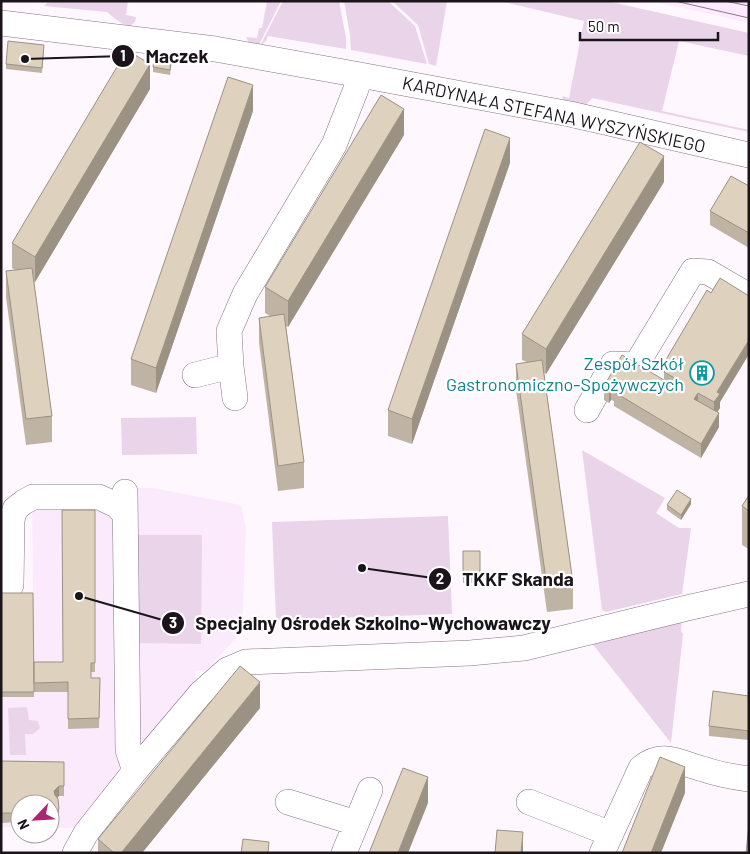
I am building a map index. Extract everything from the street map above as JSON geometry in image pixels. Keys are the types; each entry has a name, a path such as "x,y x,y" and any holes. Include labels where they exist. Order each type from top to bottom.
{"street":[{"name":"KARDYNAŁA STEFANA WYSZYŃSKIEGO","path":"1,23 215,49 570,114 749,155"},
{"path":"235,398 229,331 245,294 334,145 360,75"},
{"path":"587,410 613,364 636,364 694,271 708,272 749,296"},
{"path":"195,375 231,366"},
{"path":"1,584 11,585 12,520 15,509 24,502 33,497 99,497 118,506 125,503 128,750 135,772"},
{"path":"75,853 86,833 202,693 227,670 246,662 470,654 524,648 749,594"},
{"path":"529,802 606,843 641,768 649,761 663,758 676,760 703,770 749,779"},
{"path":"344,853 370,790"},
{"path":"288,802 356,822"}],"shaded area":[{"path":"49,1 128,1 126,15 136,17 135,22 127,26 107,12 44,6"},
{"path":"267,1 281,1 258,47 250,45 246,37 257,38 259,28 262,28"},
{"path":"283,1 339,1 346,38 346,49 268,36 266,41 260,46"},
{"path":"344,1 388,1 415,26 427,64 351,50"},
{"path":"392,1 447,1 436,66 429,64 418,25"},
{"path":"500,1 607,1 749,33 749,56 679,41 662,111 749,130 749,132 592,98 583,105 565,104 562,96 569,98 584,21"},
{"path":"653,1 749,2 749,23"},
{"path":"196,417 197,454 122,455 121,418"},
{"path":"582,450 665,498 656,513 679,528 691,528 682,594 606,612 602,610"},
{"path":"32,488 153,488 241,505 246,528 242,631 207,670 195,671 195,684 135,750 82,828 60,828 60,794 10,794 10,827 1,827 1,594 33,594"},
{"path":"448,516 452,614 276,620 272,522"},
{"path":"136,535 202,535 201,644 135,643"},
{"path":"682,615 681,631 683,634 671,743 587,637"},
{"path":"27,707 29,720 38,721 40,728 33,734 25,734 26,755 10,755 8,708"}],"building":[{"path":"8,41 44,45 42,68 6,64"},
{"path":"127,50 150,64 35,257 12,243"},
{"path":"155,53 172,55 170,70 153,67"},
{"path":"228,77 253,85 156,368 131,359"},
{"path":"381,95 404,109 288,301 265,287"},
{"path":"485,129 510,138 412,419 388,410"},
{"path":"640,142 664,156 546,349 522,334"},
{"path":"731,176 749,186 749,233 710,211"},
{"path":"32,268 52,416 26,419 6,271"},
{"name":"Zespół Szkół Gastronomiczno-Spożywczych","path":"720,278 749,296 749,340 717,392 720,394 714,402 698,393 694,399 719,413 701,444 614,392 616,388 611,386 609,389 604,386 622,355 674,386 678,380 664,372 668,365 664,363 707,290 711,293"},
{"path":"284,314 304,462 278,466 259,318"},
{"path":"542,360 573,583 547,587 516,364"},
{"path":"677,490 691,499 681,515 667,505"},
{"path":"749,495 749,511 742,506"},
{"path":"62,510 95,510 95,663 91,663 91,678 100,678 99,718 68,719 68,682 34,683 34,662 63,662"},
{"path":"463,551 480,551 480,578 463,578"},
{"path":"1,593 33,593 34,692 1,692"},
{"path":"240,666 260,682 121,853 114,853 98,839"},
{"path":"713,691 749,696 749,731 709,726"},
{"path":"660,757 685,767 651,853 622,853"},
{"path":"1,761 64,762 64,786 59,786 54,791 55,794 10,794 10,813 1,813"},
{"path":"403,768 428,777 398,853 369,853"},
{"path":"749,824 749,853 746,853"},
{"path":"497,830 523,832 521,853 495,853"},
{"path":"243,839 269,842 268,853 241,853"}],"tram line":[{"path":"675,1 749,18"},
{"path":"725,1 749,6"}],"place":[{"name":"Maczek","path":"25,59"},
{"name":"Zespół Szkół Gastronomiczno-Spożywczych","path":"702,373"},
{"name":"TKKF Skanda","path":"362,568"},
{"name":"Specjalny Ośrodek Szkolno-Wychowawczy","path":"79,596"}]}
